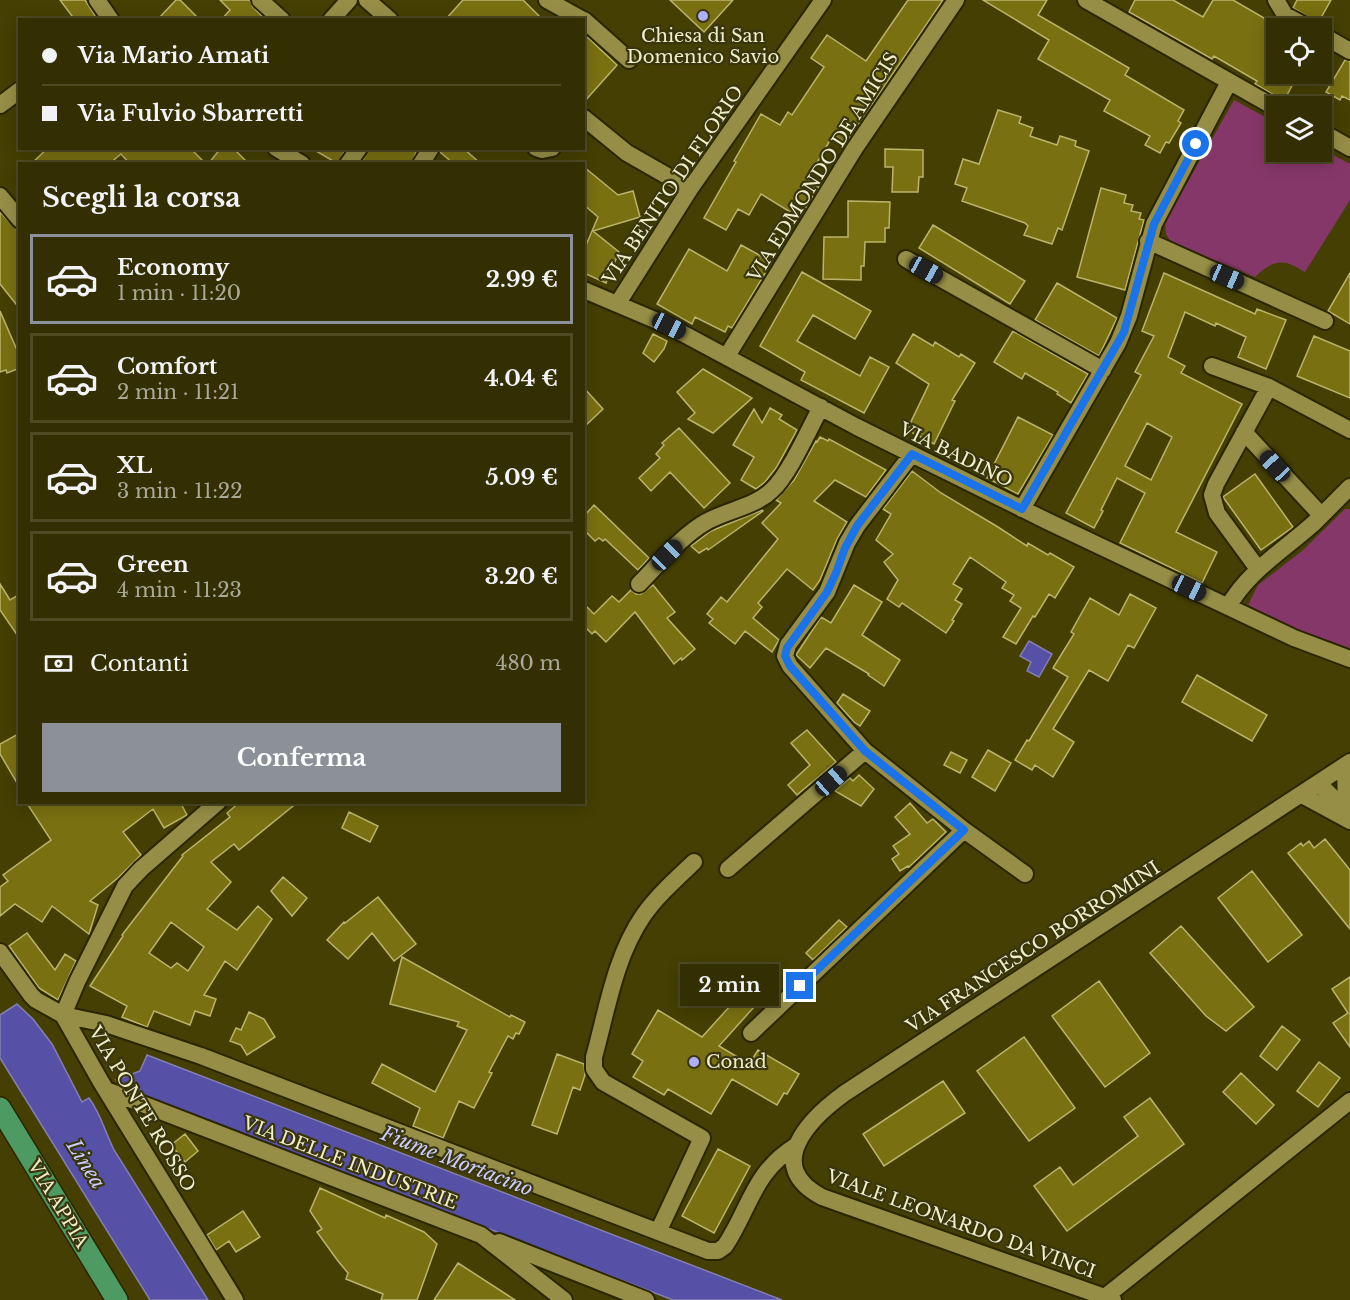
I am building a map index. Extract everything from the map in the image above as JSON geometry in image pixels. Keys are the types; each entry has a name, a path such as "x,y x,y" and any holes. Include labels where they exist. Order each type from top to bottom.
{"main road":[{"name":"VIA APPIA","path":"0,1108 117,1300"}],"street":[{"path":"97,0 110,18"},
{"path":"260,0 280,18"},
{"path":"333,18 349,0"},
{"path":"367,0 388,18"},
{"path":"547,0 579,18"},
{"name":"VIA BENITO DI FLORIO","path":"618,303 690,189 823,0"},
{"name":"VIA EDMONDO DE AMICIS","path":"727,356 862,138 956,0"},
{"path":"1086,0 1266,102"},
{"path":"1276,0 1285,15 1291,18"},
{"path":"585,22 629,60"},
{"path":"1332,41 1350,51"},
{"path":"1022,509 1124,332 1148,241 1159,212 1229,82"},
{"path":"0,105 18,92"},
{"path":"585,119 627,153 690,189"},
{"path":"1332,138 1350,148"},
{"path":"279,150 299,162"},
{"path":"0,196 18,218"},
{"path":"1148,241 1325,321"},
{"path":"906,259 1103,370"},
{"name":"VIA BADINO","path":"585,290 663,323 821,407 1022,509 1294,638 1350,659"},
{"path":"1212,366 1269,387 1350,430"},
{"path":"1258,569 1217,513 1212,495 1216,483 1269,387"},
{"path":"639,584 697,528 709,520 761,498 775,488 821,407"},
{"path":"1244,432 1321,515"},
{"path":"912,454 857,526 845,548 827,592 788,645 785,652 786,660 865,751 964,830 1025,874"},
{"path":"1228,607 1258,569 1350,487"},
{"path":"728,869 865,751"},
{"path":"1348,764 1349,815"},
{"name":"VIA FRANCESCO BORROMINI","path":"658,1232 708,1251 722,1249 761,1178 772,1165 797,1145 819,1113 845,1093 1348,764"},
{"path":"1319,784 1349,815"},
{"path":"1302,795 1349,815"},
{"path":"65,1018 93,950 125,886 141,869 217,804"},
{"path":"751,1033 964,830"},
{"path":"0,952 31,995 65,1018 106,1024 201,1056 658,1232 702,1138 603,1082 594,1069 594,1057 618,968 636,928 656,899 694,862"},
{"name":"VIA PONTE ROSSO","path":"65,1018 235,1300"},
{"name":"VIA DELLE INDUSTRIE","path":"104,1086 481,1235 564,1300"},
{"path":"1109,1299 1350,1101"},
{"name":"VIALE LEONARDO DA VINCI","path":"797,1145 793,1158 795,1172 803,1184 822,1197 1109,1299"},
{"path":"481,1235 646,1300"}],"shaded area":[{"path":"1234,100 1266,118 1266,162 1332,162 1332,154 1350,164 1350,200 1305,272 1291,264 1279,263 1273,264 1255,277 1171,242 1166,234 1165,222"},
{"path":"1345,509 1350,509 1350,650 1282,624 1248,605 1258,585 1302,551"}],"water":[{"path":"1029,641 1052,654 1039,677 1027,671 1031,662 1020,656"},
{"name":"Linea","path":"17,1004 33,1019 52,1044 82,1102 89,1098 93,1104 114,1150 208,1300 150,1300 0,1058 0,1015"},
{"path":"147,1055 782,1300 673,1300 135,1092 116,1080 140,1071"}],"building":[{"path":"60,0 85,0 97,18 74,18"},
{"path":"176,0 180,0 198,18 159,18"},
{"path":"220,0 250,0 253,7 264,18 223,18 230,10"},
{"path":"463,0 523,0 541,18 447,18"},
{"name":"Chiesa di San Domenico Savio","path":"670,0 733,0 704,32"},
{"path":"908,0 943,0 846,143 833,135 807,180 819,187 800,218 761,194 749,215 738,209 726,230 704,218 761,114 780,125 788,112 792,115 824,67 811,58 827,35 866,61"},
{"path":"983,0 1047,0 1038,15 1129,68 1125,75 1184,110 1178,121 1181,123 1169,143 1166,142 1160,153 1145,145 1150,136 1104,111 1110,100 1038,59 1049,40"},
{"path":"1135,0 1173,0 1203,17 1213,0 1233,0 1266,19 1266,84 1293,84 1287,96 1275,96 1255,84 1257,81 1214,56 1212,59 1129,12"},
{"path":"1297,0 1331,0 1321,18 1310,18 1293,8"},
{"path":"585,35 617,65 585,101"},
{"path":"1345,60 1350,61 1350,100 1342,96 1340,100 1326,92"},
{"path":"998,110 1021,117 1019,123 1033,128 1030,136 1057,145 1060,136 1076,141 1075,146 1089,151 1062,230 1058,228 1052,244 1024,235 1028,226 1025,223 962,201 967,188 955,184 963,159 979,164"},
{"path":"885,149 923,150 923,177 919,177 918,192 892,192 893,167 885,167"},
{"path":"46,150 192,150 204,162 128,162 121,154 111,162 33,162"},
{"path":"219,150 235,150 247,162 210,162"},
{"path":"314,150 345,150 339,162 335,162"},
{"path":"368,150 417,150 412,162 362,162"},
{"path":"440,150 465,150 479,162 452,162"},
{"path":"585,168 618,195 633,191 640,217 593,231 619,252 606,283 585,273 585,248 598,217 585,206"},
{"path":"1101,188 1126,195 1124,203 1133,205 1131,211 1141,213 1139,219 1144,220 1125,290 1077,277"},
{"path":"848,201 890,202 889,228 885,228 885,242 865,242 861,280 823,279 824,237 848,237"},
{"path":"0,212 18,231 18,306 0,284"},
{"path":"933,225 1025,281 1010,304 919,248"},
{"path":"741,245 772,262 732,328 728,326 725,332 695,317 692,324 657,304 689,249 727,271"},
{"path":"802,272 871,311 855,339 813,315 797,341 860,376 870,357 889,367 864,413 801,380 805,372 760,346"},
{"path":"1164,273 1255,314 1257,309 1286,320 1266,369 1238,357 1246,337 1185,312 1168,357 1185,366 1181,373 1242,404 1176,532 1217,552 1202,583 1120,543 1145,493 1117,478 1094,528 1066,513 1141,375 1135,372 1154,336 1142,331","holes":["1147,423 1172,437 1151,480 1125,466"]},
{"path":"1350,273 1350,324 1328,311"},
{"path":"1057,283 1117,318 1099,356 1035,320"},
{"path":"0,311 18,352 18,369 7,373 6,370 0,372"},
{"path":"1013,331 1088,374 1071,403 1057,394 1058,392 1025,373 1022,379 994,362"},
{"path":"653,334 667,341 654,362 643,353"},
{"path":"913,334 933,346 935,342 959,357 961,354 975,363 952,400 955,401 934,444 907,430 929,384 896,363"},
{"path":"1314,336 1350,351 1350,398 1297,376"},
{"path":"703,369 752,398 713,433 688,419 695,413 677,392"},
{"path":"585,389 603,409 585,426"},
{"path":"770,408 782,415 779,419 797,430 776,468 756,489 741,480 754,457 733,445 754,409 762,423"},
{"path":"1018,417 1053,435 1018,494 987,478"},
{"path":"679,428 730,483 704,508 670,472 651,491 639,478 660,458 656,454 664,445 662,443"},
{"path":"820,437 828,441 829,439 886,470 866,497 835,480 814,501 847,522 837,539 820,580 813,590 787,569 758,603 762,607 753,618 779,640 772,652 745,631 735,644 709,623 713,619 707,614 721,597 727,602 778,539 762,523 781,503 776,500 794,480"},
{"path":"912,471 941,493 1027,546 1028,543 1074,567 1055,598 1049,594 1016,644 1003,637 1021,608 1010,601 1014,595 1002,588 1006,582 970,557 953,584 962,589 955,600 962,604 946,633 902,603 899,607 887,599 898,580 884,562 893,554 876,540 891,514 883,509"},
{"path":"1255,474 1293,527 1261,550 1223,497"},
{"path":"594,505 649,558 638,570 605,539 603,541 599,538 595,541 585,531 585,515"},
{"path":"762,510 708,550 707,548 699,553 691,546 711,531"},
{"path":"0,584 10,600 18,595 18,636 0,610"},
{"path":"653,585 675,612 667,618 695,649 682,660 681,658 674,664 635,612 606,642 595,631 592,634 585,627 585,605 594,614 612,596 619,602 631,590 636,594 641,594"},
{"path":"854,585 882,602 862,635 900,660 884,686 869,674 826,648 810,668 796,655 821,617 831,623"},
{"path":"1130,594 1156,608 1134,648 1128,645 1108,681 1089,670 1053,729 1074,742 1053,777 1035,765 1032,770 1015,760 1068,677 1053,668 1074,634 1071,632 1090,598 1119,615"},
{"path":"1197,675 1267,715 1252,741 1182,702"},
{"path":"843,694 870,711 860,726 837,703"},
{"path":"807,730 836,762 797,795 788,785 810,765 791,743"},
{"path":"18,734 18,785 0,754 0,744"},
{"path":"988,750 1011,763 995,791 972,777"},
{"path":"951,752 967,760 960,773 944,765"},
{"path":"859,775 874,789 861,806 835,791 850,778 853,781"},
{"path":"910,803 927,823 933,819 946,832 909,867 900,871 892,859 899,854 893,846 910,834 895,817"},
{"path":"27,804 181,804 187,815 164,828 153,809 123,832 141,855 90,901 98,905 89,934 52,906 42,922 15,904 0,916 0,887 8,881 3,875 51,840"},
{"path":"238,804 296,804 239,850 234,844 211,862 231,882 207,909 237,930 258,906 272,919 237,970 225,961 204,995 216,999 210,1016 195,1011 190,1025 154,1011 147,1027 122,1017 127,1006 90,986 122,935 182,855 230,817 227,813","holes":["171,922 204,947 188,971 177,963 171,968 149,953"]},
{"path":"349,812 378,826 370,842 342,828"},
{"path":"1325,839 1350,870 1350,929 1288,853 1301,843 1303,846 1309,841 1314,848"},
{"path":"1252,871 1302,935 1268,962 1218,898"},
{"path":"283,877 307,898 292,916 271,891"},
{"path":"378,897 416,944 394,961 372,933 348,959 327,940 344,922"},
{"path":"839,920 847,927 813,960 806,953"},
{"path":"1181,926 1254,1007 1226,1031 1206,1016 1150,953"},
{"path":"27,933 55,970 65,954 76,961 58,1000 39,988 9,946"},
{"path":"402,957 510,1017 511,1015 525,1022 519,1034 516,1033 513,1039 508,1036 489,1072 492,1073 474,1108 459,1101 443,1138 413,1126 420,1108 372,1083 382,1064 435,1092 467,1030 457,1026 459,1022 390,1004"},
{"path":"1350,977 1350,1047 1333,1023 1348,1013 1332,989"},
{"path":"1099,981 1150,1053 1105,1087 1052,1016"},
{"name":"Conad","path":"740,995 754,1007 719,1046 749,1064 758,1050 799,1074 777,1105 732,1079 711,1114 668,1089 664,1095 633,1077 643,1061 632,1054 658,1010 702,1037"},
{"path":"249,1012 264,1019 275,1037 247,1055 241,1045 230,1041 236,1028 241,1030"},
{"path":"1282,1026 1300,1040 1277,1070 1260,1056"},
{"path":"1024,1037 1075,1108 1029,1141 977,1071"},
{"path":"557,1054 584,1064 585,1075 580,1090 573,1087 557,1134 532,1125"},
{"path":"1319,1062 1340,1078 1318,1107 1297,1091"},
{"path":"1241,1073 1274,1105 1256,1124 1223,1092"},
{"path":"943,1081 965,1113 884,1166 863,1134"},
{"path":"1150,1098 1184,1144 1067,1231 1034,1186 1060,1167 1073,1185 1138,1136 1124,1117"},
{"path":"185,1134 198,1151 185,1162 171,1145"},
{"path":"718,1149 750,1166 714,1233 682,1216"},
{"path":"320,1188 385,1218 386,1215 424,1232 437,1244 417,1300 381,1300 383,1294 346,1279 348,1273 317,1232 322,1229 310,1211"},
{"path":"243,1211 260,1237 236,1252 229,1241 216,1250 207,1235"},
{"path":"458,1263 515,1300 434,1300"}],"place":[{"name":"Chiesa di San Domenico Savio","path":"703,16"},
{"name":"Conad","path":"694,1062"}],"route":[{"path":"800,986 964,830 880,765 857,744 790,666 785,656 788,645 827,592 850,537 857,526 912,454 1022,509 1124,332 1154,224 1196,144"}],"water label":[{"name":"Fiume Mortacino","path":"457,1161"}]}
